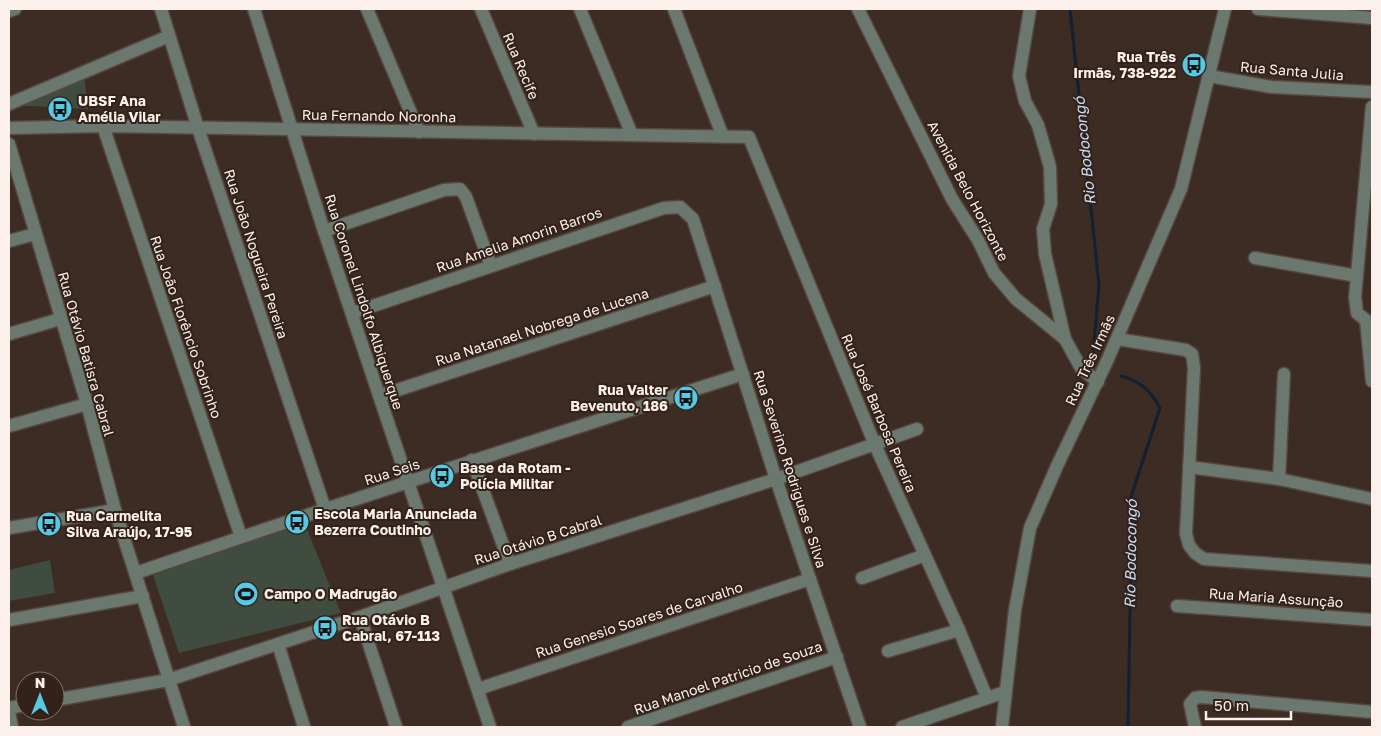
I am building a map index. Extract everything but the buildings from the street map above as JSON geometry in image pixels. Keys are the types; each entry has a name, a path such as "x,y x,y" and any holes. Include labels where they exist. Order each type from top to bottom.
{"street":[{"path":"9,11 15,9"},
{"name":"Rua João Nogueira Pereira","path":"161,9 198,128 325,509"},
{"name":"Rua Coronel Lindolfo Albiquerque","path":"254,9 324,232 410,483 490,727"},
{"path":"366,9 419,132"},
{"name":"Rua Recife","path":"481,9 534,134"},
{"path":"580,9 632,135"},
{"path":"674,9 723,137"},
{"name":"Avenida Belo Horizonte","path":"858,9 952,199 978,240 994,273 1016,300 1065,339"},
{"path":"1030,9 1019,76 1025,101 1038,125 1050,167 1051,204 1043,229 1043,241 1065,339 1081,368 1099,380"},
{"name":"Rua Três Irmãs","path":"1002,727 1015,610 1030,528 1056,466 1099,380 1181,189 1225,9"},
{"path":"1258,9 1372,18"},
{"path":"9,104 169,36"},
{"name":"Rua Santa Julia","path":"1209,76 1272,87 1372,92"},
{"path":"1372,106 1357,276 1356,308 1357,313 1369,321 1372,381"},
{"name":"Rua Fernando Noronha","path":"9,128 103,126 749,137"},
{"name":"Rua João Florêncio Sobrinho","path":"103,126 241,537"},
{"name":"Rua José Barbosa Pereira","path":"749,137 874,445 959,630 987,698"},
{"name":"Rua Otávio Batisra Cabral","path":"9,150 87,404 115,510 184,727"},
{"path":"324,232 454,188 464,192 491,266"},
{"name":"Rua Amelia Amorin Barros","path":"352,313 664,208 680,207 693,219"},
{"name":"Rua Severino Rodrigues e Silva","path":"693,219 776,479 860,727"},
{"path":"9,241 35,234"},
{"path":"1255,258 1357,276"},
{"name":"Rua Natanael Nobrega de Lucena","path":"379,396 715,286"},
{"path":"9,334 60,320"},
{"path":"1117,338 1186,350 1192,354 1186,534 1189,544 1195,553 1204,559 1372,571"},
{"name":"Rua Seis","path":"136,573 325,509 410,483 472,460 743,374"},
{"path":"1279,479 1284,374"},
{"path":"9,426 87,404"},
{"name":"Rua Otávio B Cabral","path":"65,698 168,680 360,617 510,564 776,479 916,429"},
{"path":"472,460 510,564"},
{"path":"1189,467 1279,479 1372,499"},
{"path":"9,528 115,510"},
{"path":"862,578 925,555"},
{"name":"Rua Genesio Soares de Carvalho","path":"478,689 810,579"},
{"path":"9,620 143,596"},
{"name":"Rua Maria Assunção","path":"1177,606 1372,620"},
{"path":"360,617 396,727"},
{"path":"888,651 959,630"},
{"path":"278,644 304,727"},
{"name":"Rua Manoel Patricio de Souza","path":"628,727 836,657"},
{"path":"902,727 1005,692"},
{"path":"1195,727 1190,714 1192,700 1201,697 1372,712"},
{"path":"9,710 12,727"}],"green space":[{"path":"84,74 88,109 9,105"},
{"name":"Campo O Madrugão","path":"304,522 341,613 179,653 153,575"},
{"path":"50,560 55,593 9,601 9,570"}],"waterway":[{"name":"Rio Bodocongó","path":"1070,9 1099,285 1093,353"},
{"name":"Rio Bodocongó","path":"1121,376 1134,381 1144,388 1160,408 1129,503 1131,550 1128,727"}],"place":[{"name":"Rua Três Irmãs, 738-922","path":"1194,65"},
{"name":"UBSF Ana Amélia Vilar","path":"60,109"},
{"name":"Rua Valter Bevenuto, 186","path":"686,398"},
{"name":"Base da Rotam - Polícia Militar","path":"442,476"},
{"name":"Escola Maria Anunciada Bezerra Coutinho","path":"297,522"},
{"name":"Rua Carmelita Silva Araújo, 17-95","path":"49,524"},
{"name":"Campo O Madrugão","path":"246,594"},
{"name":"Rua Otávio B Cabral, 67-113","path":"325,628"}]}
